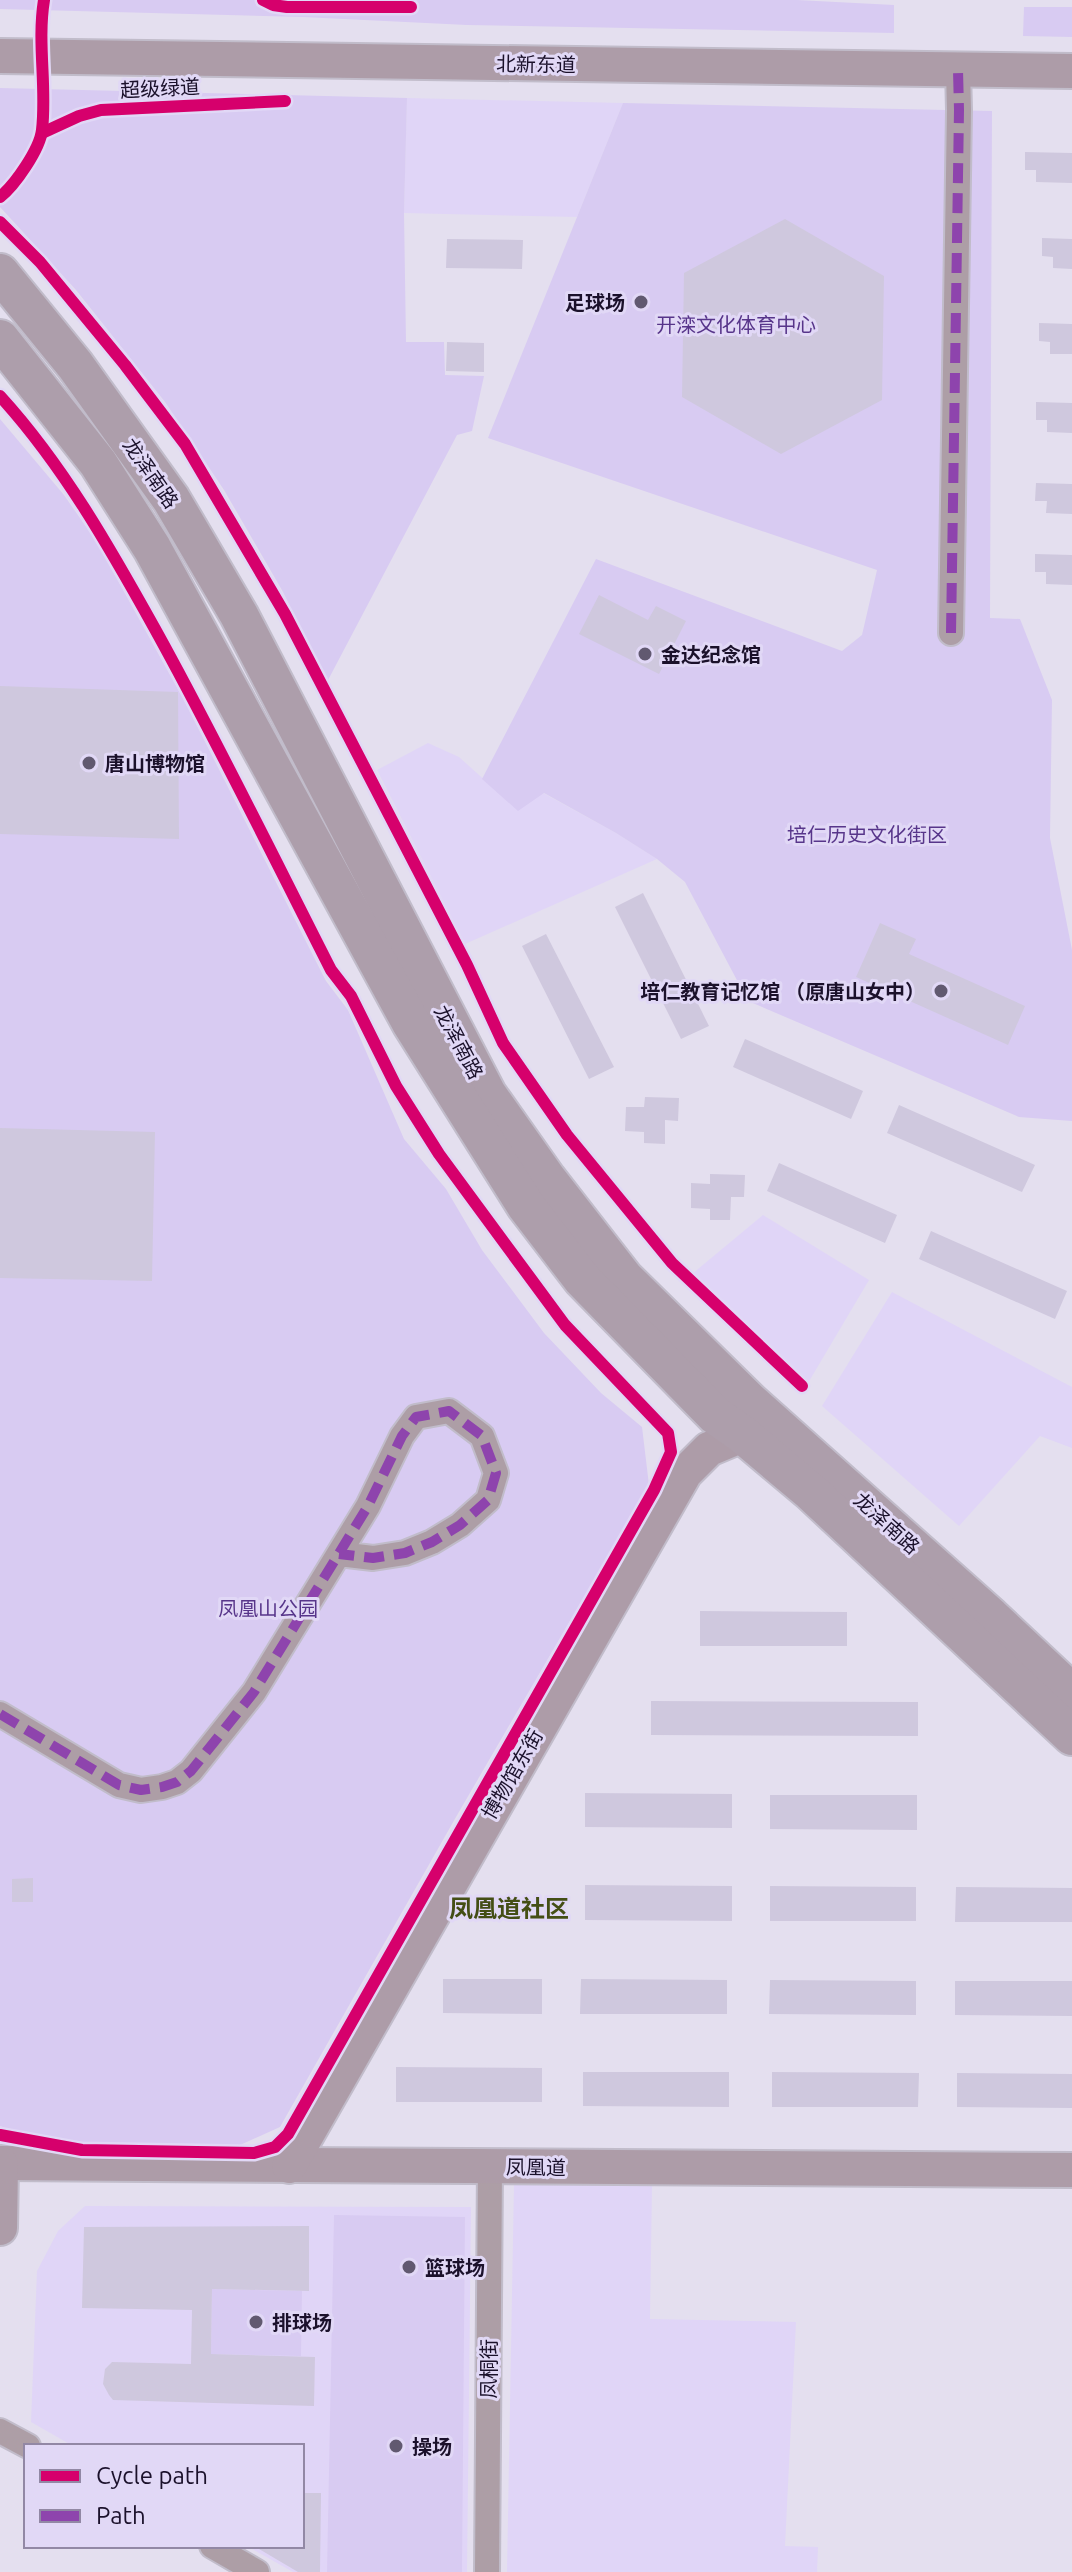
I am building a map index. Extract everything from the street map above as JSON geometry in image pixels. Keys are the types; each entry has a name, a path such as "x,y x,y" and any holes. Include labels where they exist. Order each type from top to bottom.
{"main road":[{"name":"龙泽南路","path":"0,273 75,365 171,499 239,615 487,1094 547,1179 624,1278 811,1492 1072,1736"},
{"name":"龙泽南路","path":"0,339 98,463 152,548 411,1023 526,1206 582,1279 715,1415 758,1428 991,1617 1072,1693"}],"street":[{"name":"北新东道","path":"0,56 1072,71"},
{"path":"951,633 958,70"},
{"path":"0,1714 119,1785 141,1790 177,1782 191,1771 254,1692 368,1506 402,1436 416,1417 449,1411 482,1436 496,1473 488,1500 460,1525 432,1542 405,1553 373,1558 339,1554"},
{"name":"博物馆东街","path":"289,2166 685,1473 709,1449 758,1428"},
{"path":"0,2228 1,2164"},
{"name":"凤凰道","path":"1,2164 1072,2170"},
{"name":"凤桐街","path":"487,2572 490,2166"},
{"path":"0,2431 24,2444"},
{"path":"215,2548 257,2572"}],"shaded area":[{"path":"407,98 623,103 577,217 404,213"},
{"path":"428,743 459,757 518,810 543,793 657,859 465,944 377,770"},
{"path":"763,1215 869,1280 808,1383 692,1274"},
{"path":"892,1292 1072,1387 1072,1448 1040,1436 959,1526 822,1406"},
{"path":"514,2184 652,2186 650,2319 796,2322 785,2546 818,2547 817,2572 507,2572"},
{"path":"85,2206 471,2207 467,2572 293,2572 251,2548 304,2548 304,2444 70,2444 31,2422 37,2271 58,2231"}],"green space":[{"path":"0,0 797,0 894,5 894,33 467,25 0,9"},
{"path":"1024,7 1072,7 1072,37 1023,36"},
{"path":"0,88 407,98 404,213 406,342 444,342 445,375 484,376 472,431 457,435 327,682 283,592 224,490 165,402 76,290 0,207"},
{"name":"培仁历史文化街区","path":"623,103 992,111 990,618 1020,619 1052,700 1050,838 1072,950 1072,1121 1019,1117 748,1001 685,882 657,859 616,833 544,793 518,811 482,779 596,559 842,651 862,635 877,570 488,438"},
{"name":"凤凰山公园","path":"0,419 64,495 96,541 185,702 326,981 348,1010 404,1139 446,1189 482,1250 544,1333 601,1393 642,1427 649,1485 280,2127 240,2145 195,2150 97,2146 29,2136 0,2126"},
{"name":"操场","path":"334,2215 465,2217 462,2572 327,2572"},
{"name":"排球场","path":"212,2289 302,2291 301,2356 211,2354"}],"building":[{"path":"1025,152 1072,153 1072,183 1036,182 1036,170 1025,170"},
{"path":"785,219 884,276 882,400 781,454 682,397 684,273"},
{"path":"1042,238 1072,239 1072,269 1053,268 1053,257 1042,256"},
{"path":"447,239 523,240 522,269 446,268"},
{"path":"1039,323 1072,324 1072,354 1050,354 1050,342 1039,341"},
{"path":"447,342 484,343 484,372 446,371"},
{"path":"1036,402 1072,403 1072,433 1047,432 1047,420 1036,420"},
{"path":"1036,483 1072,484 1072,514 1046,513 1047,501 1035,501"},
{"path":"1035,554 1072,555 1072,585 1046,584 1046,572 1035,572"},
{"name":"金达纪念馆","path":"599,595 648,620 656,606 686,621 659,674 579,634"},
{"name":"唐山博物馆","path":"0,686 178,692 179,839 0,834"},
{"path":"643,893 709,1026 681,1039 615,907"},
{"name":"培仁教育记忆馆 （原唐山女中）","path":"880,923 916,939 909,954 1025,1006 1008,1045 856,977"},
{"path":"546,934 614,1067 589,1079 522,946"},
{"path":"745,1039 863,1091 851,1119 733,1067"},
{"path":"645,1097 679,1098 678,1121 665,1120 665,1144 644,1143 644,1132 625,1131 626,1107 644,1107"},
{"path":"899,1105 1035,1165 1022,1192 887,1133"},
{"path":"0,1128 155,1132 152,1281 0,1278"},
{"path":"779,1163 897,1215 885,1243 767,1191"},
{"path":"710,1174 745,1175 744,1197 731,1197 730,1220 710,1220 710,1209 691,1208 691,1183 710,1184"},
{"path":"931,1231 1067,1291 1055,1319 919,1259"},
{"path":"700,1611 847,1612 847,1646 700,1646"},
{"path":"651,1701 918,1702 918,1736 651,1735"},
{"path":"585,1793 732,1794 732,1828 585,1827"},
{"path":"770,1795 917,1795 917,1830 770,1829"},
{"path":"33,1878 33,1902 12,1902 12,1879"},
{"path":"585,1885 732,1886 732,1921 585,1920"},
{"path":"770,1886 916,1887 916,1921 770,1921"},
{"path":"956,1887 1072,1888 1072,1922 955,1922"},
{"path":"443,1979 542,1979 542,2014 443,2013"},
{"path":"581,1979 727,1980 727,2014 580,2014"},
{"path":"770,1980 916,1981 916,2015 769,2014"},
{"path":"955,1981 1072,1981 1072,2016 955,2015"},
{"path":"396,2067 542,2068 542,2102 396,2102"},
{"path":"583,2072 729,2072 729,2107 583,2106"},
{"path":"772,2072 919,2073 918,2107 772,2107"},
{"path":"957,2073 1072,2074 1072,2108 957,2107"},
{"path":"309,2226 309,2291 212,2289 211,2354 315,2357 314,2406 113,2400 103,2384 105,2369 112,2362 191,2364 192,2310 82,2308 84,2227"},
{"path":"304,2493 321,2493 320,2572 298,2572 257,2548 304,2548"}],"marked path":[{"path":"951,633 958,70"},
{"path":"0,1714 119,1785 141,1790 177,1782 191,1771 254,1692 368,1506 402,1436 416,1417 449,1411 482,1436 496,1473 488,1500 460,1525 432,1542 405,1553 373,1558 339,1554"}],"cycle path":[{"path":"0,197 26,166 42,130 41,32 44,0"},
{"path":"263,0 287,7 411,7"},
{"name":"超级绿道","path":"42,133 79,116 101,110 285,101"},
{"path":"0,222 40,262 185,444 285,614 467,965 503,1043 567,1135 672,1263 802,1386"},
{"path":"0,396 65,479 121,568 200,714 331,970 351,996 396,1086 439,1154 565,1325 668,1433 671,1452 654,1490 288,2134 275,2147 254,2153 82,2150 0,2135"}],"place":[{"name":"足球场","path":"641,302"},
{"name":"金达纪念馆","path":"645,654"},
{"name":"唐山博物馆","path":"89,763"},
{"name":"培仁教育记忆馆 （原唐山女中）","path":"941,991"},
{"name":"篮球场","path":"409,2267"},
{"name":"排球场","path":"256,2322"},
{"name":"操场","path":"396,2446"}],"district":[{"name":"凤凰道社区","path":"509,1908"}],"park label":[{"name":"开滦文化体育中心","path":"736,324"}]}
